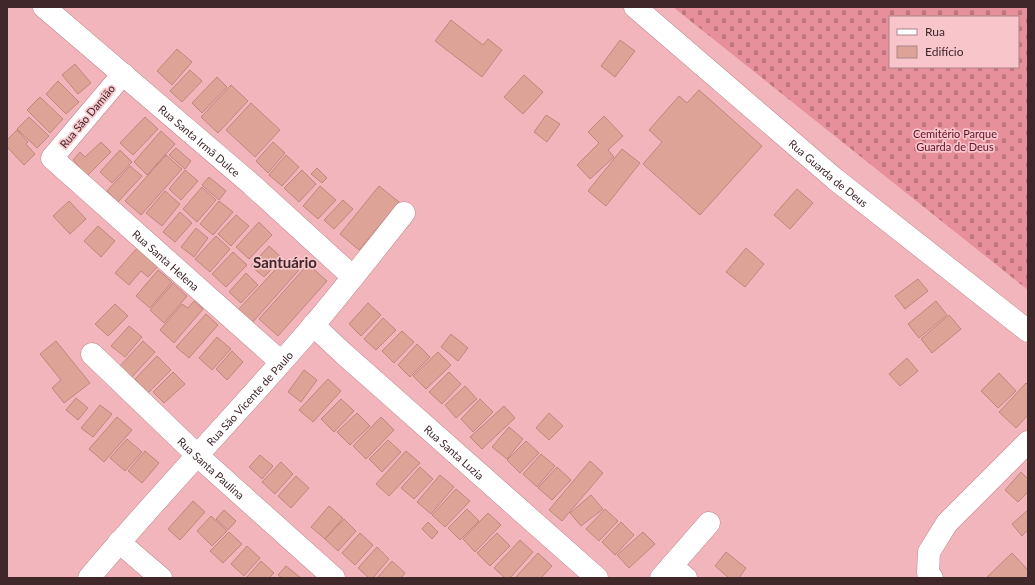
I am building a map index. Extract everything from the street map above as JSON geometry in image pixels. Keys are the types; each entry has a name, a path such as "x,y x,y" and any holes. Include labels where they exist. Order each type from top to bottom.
{"street":[{"name":"Rua Santa Irmã Dulce","path":"44,7 251,184 353,276"},
{"name":"Rua Guarda de Deus","path":"635,7 835,179 1028,331"},
{"name":"Rua São Damião","path":"52,158 123,74"},
{"name":"Rua Santa Helena","path":"52,158 281,362"},
{"name":"Rua São Vicente de Paulo","path":"89,578 119,542 198,456 313,325 404,213"},
{"name":"Rua Santa Luzia","path":"313,325 361,370 597,578"},
{"name":"Rua Santa Paulina","path":"92,354 198,456 334,578"},
{"path":"932,578 928,573 929,552 947,524 1028,442"},
{"path":"673,574 709,523"},
{"path":"119,542 161,578"}],"green space":[{"name":"Cemitério Parque Guarda de Deus","path":"673,7 1028,7 1028,290"}],"building":[{"path":"451,20 483,45 488,39 502,50 482,77 435,41"},
{"path":"620,40 635,51 615,77 601,66"},
{"path":"177,49 192,62 172,85 157,71"},
{"path":"75,64 91,83 78,94 62,75"},
{"path":"190,70 202,81 182,102 170,91"},
{"path":"524,75 543,92 523,114 504,97"},
{"path":"217,77 227,87 202,113 192,103"},
{"path":"58,81 79,102 66,114 46,94"},
{"path":"231,85 248,101 218,133 201,117"},
{"path":"699,90 762,146 700,215 643,164 662,142 649,130 679,96 687,103"},
{"path":"40,97 63,119 50,133 27,110"},
{"path":"251,103 280,130 255,157 226,130"},
{"path":"546,115 560,124 547,142 534,132"},
{"path":"604,116 623,136 608,150 614,157 590,179 577,165 599,143 588,132"},
{"path":"29,117 49,136 37,148 17,129"},
{"path":"145,117 158,129 133,155 120,143"},
{"path":"17,130 28,142 26,144 35,154 24,165 7,147 7,140"},
{"path":"161,131 175,144 147,175 134,162"},
{"path":"101,142 111,152 87,176 73,160 80,152 85,157"},
{"path":"273,142 285,153 268,173 256,161"},
{"path":"176,148 191,161 185,169 169,155"},
{"path":"622,149 640,163 606,206 588,191"},
{"path":"120,150 132,162 112,183 100,172"},
{"path":"166,155 182,169 141,215 125,201"},
{"path":"286,155 299,167 282,186 269,175"},
{"path":"130,166 142,176 118,202 107,191"},
{"path":"317,168 327,178 322,183 311,174"},
{"path":"185,170 198,181 181,200 169,189"},
{"path":"302,170 316,184 299,202 284,188"},
{"path":"209,177 226,191 219,200 202,185"},
{"path":"320,186 336,200 318,219 303,206"},
{"path":"379,186 399,202 359,250 340,234"},
{"path":"202,187 216,200 197,222 183,209"},
{"path":"797,189 813,203 790,229 774,215"},
{"path":"165,191 180,204 162,226 146,213"},
{"path":"343,200 353,209 334,229 324,220"},
{"path":"69,201 86,219 70,234 53,216"},
{"path":"219,201 233,212 213,235 200,224"},
{"path":"180,212 192,223 175,242 163,232"},
{"path":"236,215 249,226 231,246 218,234"},
{"path":"259,222 272,235 249,259 236,247"},
{"path":"98,226 115,241 101,257 84,241"},
{"path":"196,228 208,238 194,257 181,247"},
{"path":"216,236 230,249 210,272 195,259"},
{"path":"269,246 282,258 264,277 251,266"},
{"path":"137,248 158,266 148,277 141,271 129,285 115,273"},
{"path":"746,248 764,264 745,287 726,272"},
{"path":"233,252 247,265 226,287 212,274"},
{"path":"286,258 299,270 251,324 237,311"},
{"path":"308,264 327,281 278,336 259,319"},
{"path":"158,270 172,282 150,308 136,296"},
{"path":"246,273 258,285 241,303 229,292"},
{"path":"918,279 928,291 905,309 895,296"},
{"path":"173,283 187,296 164,323 150,310"},
{"path":"194,301 203,309 174,343 160,330 182,304 188,308"},
{"path":"936,301 947,315 919,338 908,324"},
{"path":"368,303 381,315 361,336 349,324"},
{"path":"115,304 128,316 108,336 95,324"},
{"path":"206,314 218,325 189,358 176,347"},
{"path":"949,315 961,329 932,353 921,339"},
{"path":"383,318 396,330 376,350 364,339"},
{"path":"129,326 142,337 125,357 111,346"},
{"path":"402,331 414,342 394,363 382,351"},
{"path":"451,334 468,348 458,361 441,347"},
{"path":"217,337 231,349 212,370 199,358"},
{"path":"56,341 90,383 64,403 52,388 61,380 40,354"},
{"path":"143,341 155,352 131,378 119,367"},
{"path":"417,344 430,357 410,377 398,365"},
{"path":"232,351 243,362 227,380 216,369"},
{"path":"438,352 451,365 426,389 413,376"},
{"path":"157,356 171,370 148,393 135,379"},
{"path":"907,358 918,371 900,386 889,374"},
{"path":"304,370 317,380 301,402 288,392"},
{"path":"173,372 185,384 164,403 153,392"},
{"path":"449,372 461,384 442,404 429,392"},
{"path":"999,373 1016,391 998,408 981,391"},
{"path":"328,379 341,391 313,422 299,410"},
{"path":"1026,383 1028,385 1028,415 1016,428 999,412"},
{"path":"465,386 477,399 456,418 445,405"},
{"path":"76,398 88,408 78,420 66,410"},
{"path":"341,399 354,411 334,432 321,419"},
{"path":"480,399 493,412 473,432 461,419"},
{"path":"100,405 112,414 93,437 81,428"},
{"path":"504,406 515,418 482,449 470,437"},
{"path":"357,413 370,426 350,445 337,432"},
{"path":"549,413 563,426 549,440 536,428"},
{"path":"117,417 132,430 104,462 89,449"},
{"path":"381,417 394,430 366,459 353,446"},
{"path":"509,427 523,439 507,459 492,447"},
{"path":"127,439 142,452 125,471 110,458"},
{"path":"388,440 401,452 382,472 369,459"},
{"path":"526,441 539,453 520,473 507,460"},
{"path":"145,451 159,463 142,483 128,471"},
{"path":"406,451 420,463 389,496 376,484"},
{"path":"541,454 555,466 537,487 523,474"},
{"path":"260,455 273,466 262,479 249,467"},
{"path":"590,461 603,473 562,521 549,510"},
{"path":"281,462 293,474 275,494 262,482"},
{"path":"420,467 433,479 414,499 401,488"},
{"path":"557,467 571,480 552,500 538,488"},
{"path":"1021,472 1028,479 1028,492 1018,502 1005,490"},
{"path":"440,475 454,487 431,514 417,502"},
{"path":"296,476 309,488 291,508 278,496"},
{"path":"456,489 470,501 445,527 432,515"},
{"path":"591,495 603,509 581,526 570,513"},
{"path":"193,501 205,512 180,540 168,529"},
{"path":"329,506 343,518 325,539 311,527"},
{"path":"467,509 479,521 460,540 448,528"},
{"path":"605,509 618,521 599,541 586,529"},
{"path":"224,510 236,521 228,530 216,519"},
{"path":"1028,510 1028,530 1022,536 1012,524"},
{"path":"488,513 501,525 475,552 463,539"},
{"path":"211,516 227,531 212,546 197,531"},
{"path":"344,519 356,531 338,551 325,539"},
{"path":"428,522 438,532 432,539 422,529"},
{"path":"621,522 634,535 615,555 602,542"},
{"path":"229,532 242,544 223,563 210,551"},
{"path":"643,532 655,544 629,568 617,555"},
{"path":"360,533 373,545 355,565 342,553"},
{"path":"497,533 510,546 490,566 477,553"},
{"path":"520,540 533,552 510,578 505,578 494,568"},
{"path":"247,546 260,558 244,576 231,564"},
{"path":"377,547 389,559 373,578 369,578 358,568"},
{"path":"726,552 746,568 739,578 729,578 715,566"},
{"path":"538,553 552,566 541,578 515,578"},
{"path":"1012,553 1028,570 1028,578 986,578"},
{"path":"261,561 274,573 269,578 246,578"},
{"path":"392,561 405,573 401,578 377,578"},
{"path":"286,566 301,578 282,578 278,575"}],"district":[{"name":"Santuário","path":"285,262"}]}
